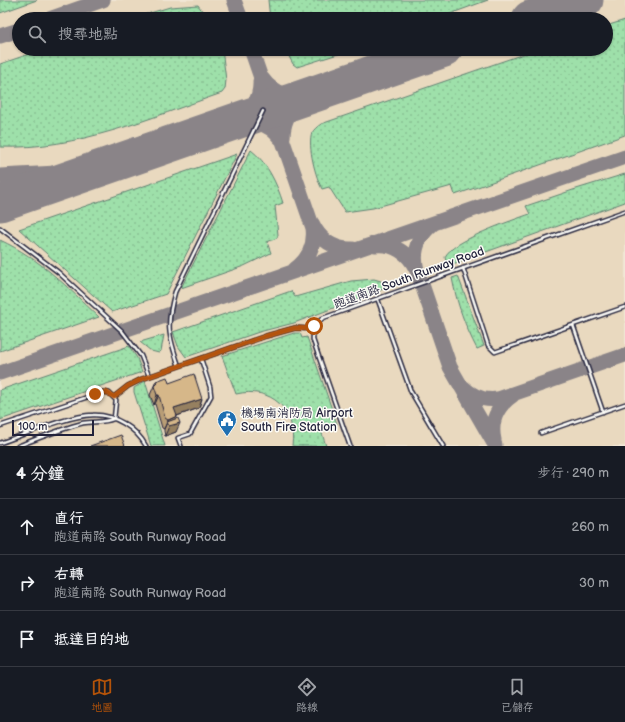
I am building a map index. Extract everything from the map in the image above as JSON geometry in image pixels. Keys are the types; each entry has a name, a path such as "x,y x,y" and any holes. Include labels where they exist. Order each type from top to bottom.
{"lane":[{"path":"179,366 168,333 168,315 174,292 263,111"},
{"name":"跑道南路 South Runway Road","path":"313,329 323,318 378,300 463,268 625,212"},
{"path":"0,228 58,272 122,331 141,356 149,376"},
{"path":"463,268 488,345 495,352 625,307"},
{"path":"378,300 411,392 443,446"},
{"path":"573,325 603,412"},
{"path":"114,397 135,382 149,376 280,332 299,328 313,329 313,340 350,446"},
{"path":"181,446 178,438 190,434 211,396 210,387 201,359"},
{"path":"0,426 99,392 106,392 114,397 116,405 114,419"},
{"path":"541,433 625,404"},
{"path":"0,443 81,416 101,415 114,419 131,428 146,446"},
{"path":"18,446 82,423 94,421 106,422 114,419"}],"shaded area":[{"path":"0,0 625,0 625,446 0,446"}],"green space":[{"path":"0,0 37,0 0,13"},
{"path":"268,0 488,0 455,12 269,12"},
{"path":"198,5 203,12 153,12 170,7"},
{"path":"625,20 625,135 455,195 452,186 373,208 345,212 329,187 322,189 311,154 312,133 321,124 518,56 613,56 613,24"},
{"path":"23,56 223,56 226,80 225,89 222,93 140,122 85,138 57,143 29,147 0,147 0,64"},
{"path":"289,56 332,56 297,67 293,64"},
{"path":"251,150 267,167 278,188 283,203 275,206 278,235 277,238 267,242 271,253 244,266 181,288"},
{"path":"237,154 166,294 112,312 19,229"},
{"path":"625,174 625,202 447,266 445,257 458,244 483,232 530,214 526,206"},
{"path":"0,240 28,256 53,274 99,317 0,351"},
{"path":"458,276 484,346 477,349 465,323 456,297 452,278"},
{"path":"374,279 381,281 386,288 294,323 259,332 186,357 178,346 173,332 291,291 295,297 351,281"},
{"path":"294,333 300,333 302,338 307,337 337,424 321,430 326,446 292,446 290,421 286,411 279,403 270,397 249,392 236,394 222,356"},
{"path":"164,335 161,351 159,353 151,351 140,342"},
{"path":"129,346 137,358 142,372 0,420 0,390"},
{"path":"145,381 165,446 151,446 134,392 134,388"}],"building":[{"path":"194,374 202,399 174,408 177,416 168,420 165,418 159,395 157,395 154,386 157,383 156,381 167,377 169,383"},
{"path":"178,418 180,423 169,426 167,422"},
{"path":"121,435 125,446 90,446"}],"taxiway":[{"path":"69,12 103,0"},
{"path":"234,0 238,12"},
{"path":"545,12 568,0"},
{"path":"0,36 12,32"},
{"path":"253,56 313,228 313,240 310,251 304,261 295,269"},
{"path":"262,78 272,89 284,95 298,97 312,95"},
{"path":"234,122 250,110 254,105 259,94 260,81"},
{"path":"283,137 283,130 290,113 298,104 309,96"},
{"path":"231,123 258,123 270,128 280,138"},
{"path":"0,373 625,157"},
{"path":"0,176 57,173 112,164"},
{"path":"312,223 315,229 328,243 340,248 353,249"},
{"path":"433,224 423,234 418,244 415,256 417,270 450,367 495,445"},
{"path":"375,245 394,247 400,250 409,258 416,269"},
{"path":"463,387 479,398 498,399 625,355"},
{"path":"494,440 493,427 496,415 507,399 513,395"}],"runway":[{"path":"550,12 585,0"},
{"path":"0,203 424,56"}],"place":[{"name":"機場南消防局 Airport South Fire Station","path":"227,437"}],"route":[{"path":"95,394 99,392 106,392 114,397 128,386 142,379 256,339 295,328 313,329 314,326"}]}
